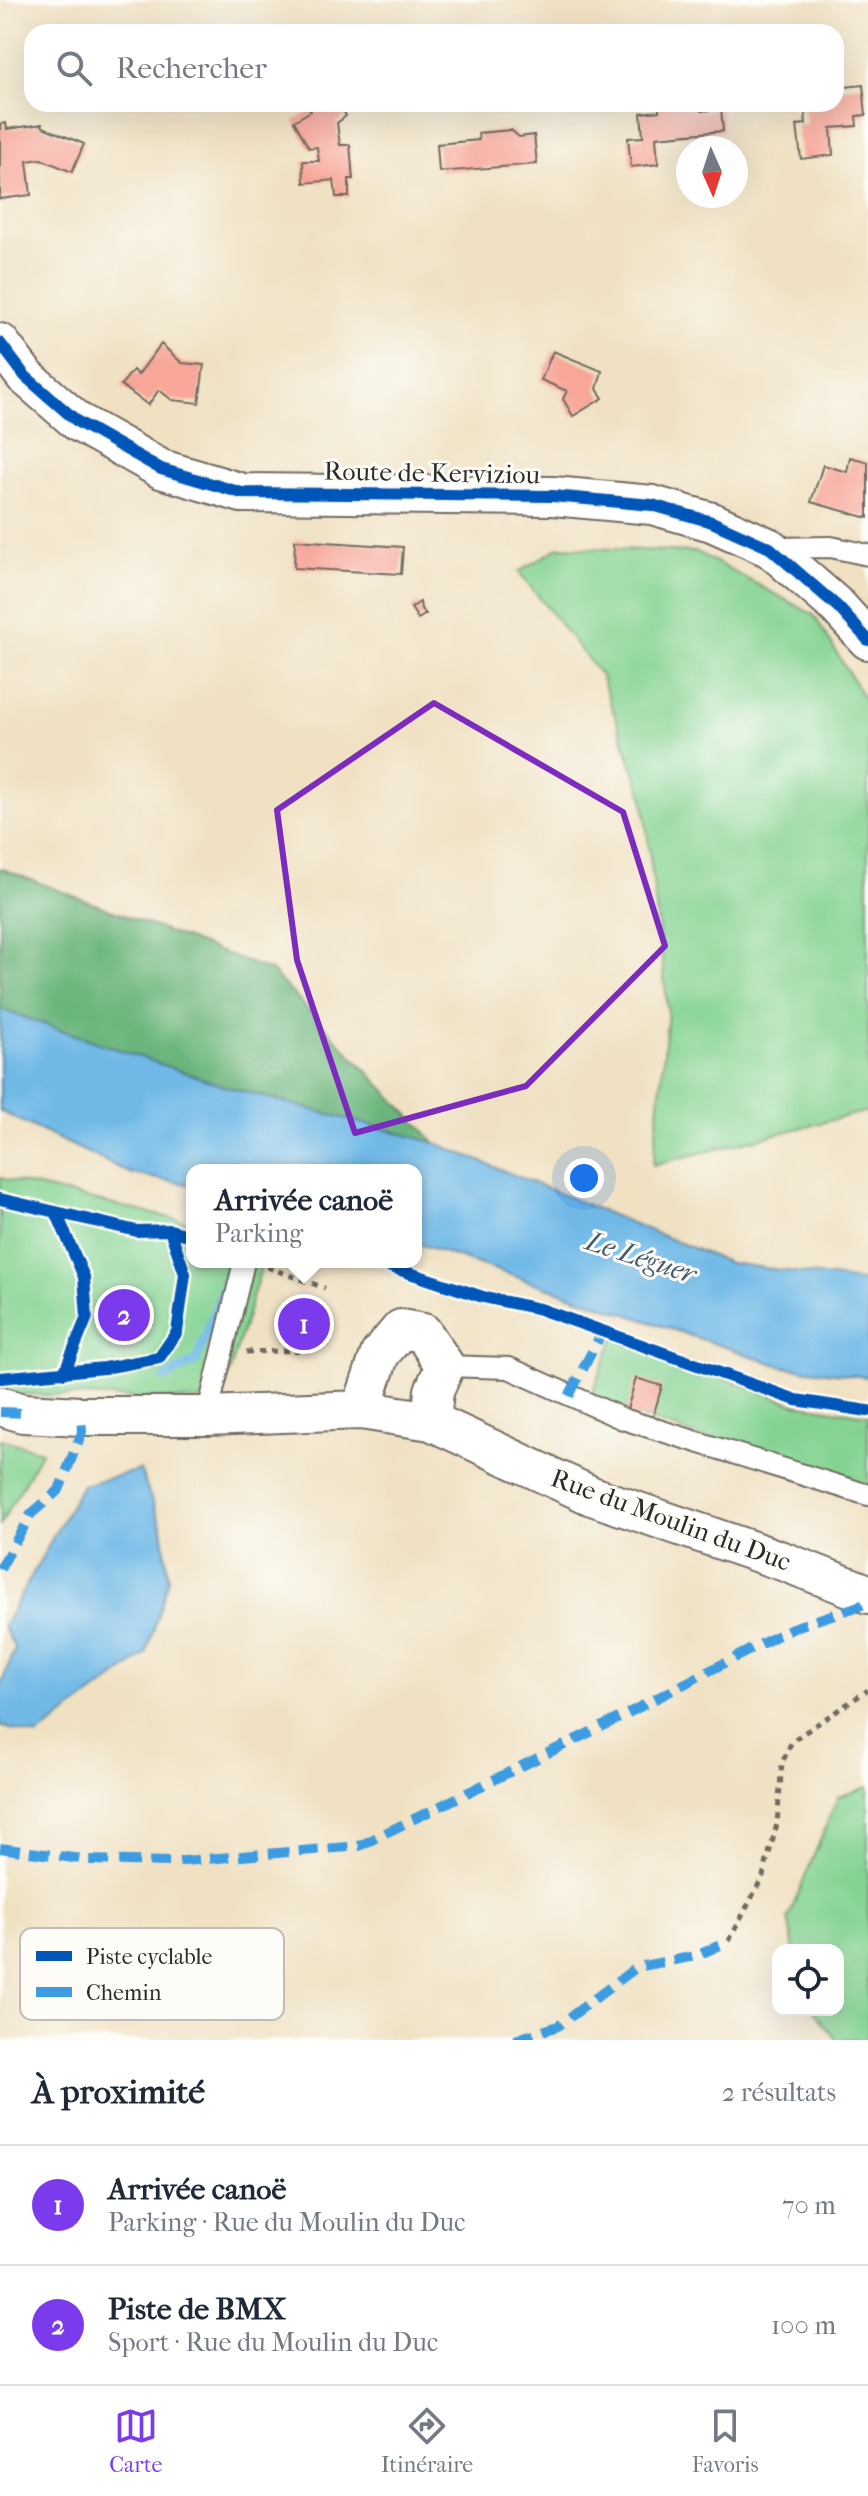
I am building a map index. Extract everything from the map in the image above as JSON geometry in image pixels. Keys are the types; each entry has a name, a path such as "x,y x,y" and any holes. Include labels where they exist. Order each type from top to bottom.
{"street":[{"name":"Route de Kerviziou","path":"0,343 25,376 78,422 161,469 242,493 553,496 652,505 712,522 770,548 838,607 868,640"},
{"path":"361,1410 380,1354 401,1329 423,1333 445,1366 434,1391 431,1421"},
{"name":"Rue du Moulin du Duc","path":"0,1406 23,1413 207,1416 361,1410 431,1421 592,1496 868,1594"}],"lane":[{"path":"770,548 831,547 868,555"},
{"path":"207,1416 242,1268"},
{"path":"445,1366 509,1368 623,1419 868,1495"}],"path":[{"path":"274,1268 325,1288"},
{"path":"221,1353 309,1350"},
{"path":"729,1941 763,1876 777,1824 782,1763 792,1741 868,1690"}],"highlighted area":[{"path":"434,703 623,812 665,946 526,1086 355,1133 297,960 277,810"}],"green space":[{"path":"559,547 697,552 814,615 868,705 868,1111 653,1165 668,1011 643,796 601,676 519,572"},
{"path":"0,868 271,971 436,1143 224,1086 0,1009"},
{"path":"0,1178 186,1222 186,1268 261,1268 221,1401 18,1394 0,1387"},
{"path":"614,1338 795,1404 868,1415 868,1492 589,1400"},
{"path":"0,1439 42,1451 0,1525"},
{"path":"868,1787 868,2040 837,2040 818,2016 844,2016 844,1944 793,1944 788,1918 838,1797"}],"water":[{"name":"Le Léguer","path":"0,1009 224,1086 436,1143 729,1263 868,1282 868,1377 784,1367 422,1245 422,1164 186,1164 186,1184 132,1174 0,1111"},
{"path":"140,1470 162,1527 169,1579 146,1654 37,1736 0,1726 0,1688 15,1648 3,1627 82,1485"}],"building":[{"path":"863,85 866,115 856,116 857,126 831,128 833,155 801,159 797,125 806,124 805,112 844,112 844,87"},
{"path":"309,112 344,112 346,116 337,123 340,145 350,145 353,179 349,179 349,197 336,197 334,180 304,183 303,161 319,161 317,147 309,148 294,121"},
{"path":"721,112 723,131 656,137 658,164 631,167 628,138 643,137 641,113"},
{"path":"6,123 7,129 42,124 84,144 72,172 41,159 27,161 31,195 0,199 0,124"},
{"path":"511,130 519,137 534,135 537,164 439,172 437,144 479,140 478,133"},
{"path":"161,344 182,363 204,365 199,403 172,400 159,390 148,405 121,385 133,370 138,375"},
{"path":"553,351 602,371 597,389 603,398 573,416 563,399 567,391 541,380"},
{"path":"850,457 868,462 868,518 811,502 823,465 847,472"},
{"path":"295,540 403,547 401,574 294,568"},
{"path":"420,602 426,614 418,619 411,608"},
{"path":"636,1378 662,1386 652,1420 626,1413"}],"waterway":[{"path":"165,1378 196,1361 231,1268"}],"marked path":[{"path":"569,1396 602,1332"},
{"path":"0,1412 23,1413"},
{"path":"0,1569 31,1514 59,1490 82,1432 81,1416"},
{"path":"0,1848 88,1860 172,1862 359,1846 605,1725 792,1628 868,1603"},
{"path":"515,2040 558,2026 637,1967 696,1956 729,1941"}],"cycle path":[{"path":"0,343 25,376 78,422 161,469 242,493 553,496 652,505 712,522 770,548 838,607 868,640"},
{"path":"0,1199 137,1231 170,1230 186,1234"},
{"path":"56,1212 84,1277 87,1317 64,1373"},
{"path":"0,1378 104,1368 159,1358 177,1332 185,1274 170,1230"},
{"path":"394,1268 483,1297 540,1309 796,1400 868,1411"}],"place":[{"name":"Piste de BMX","path":"124,1315"},
{"name":"Arrivée canoë","path":"304,1324"}]}
